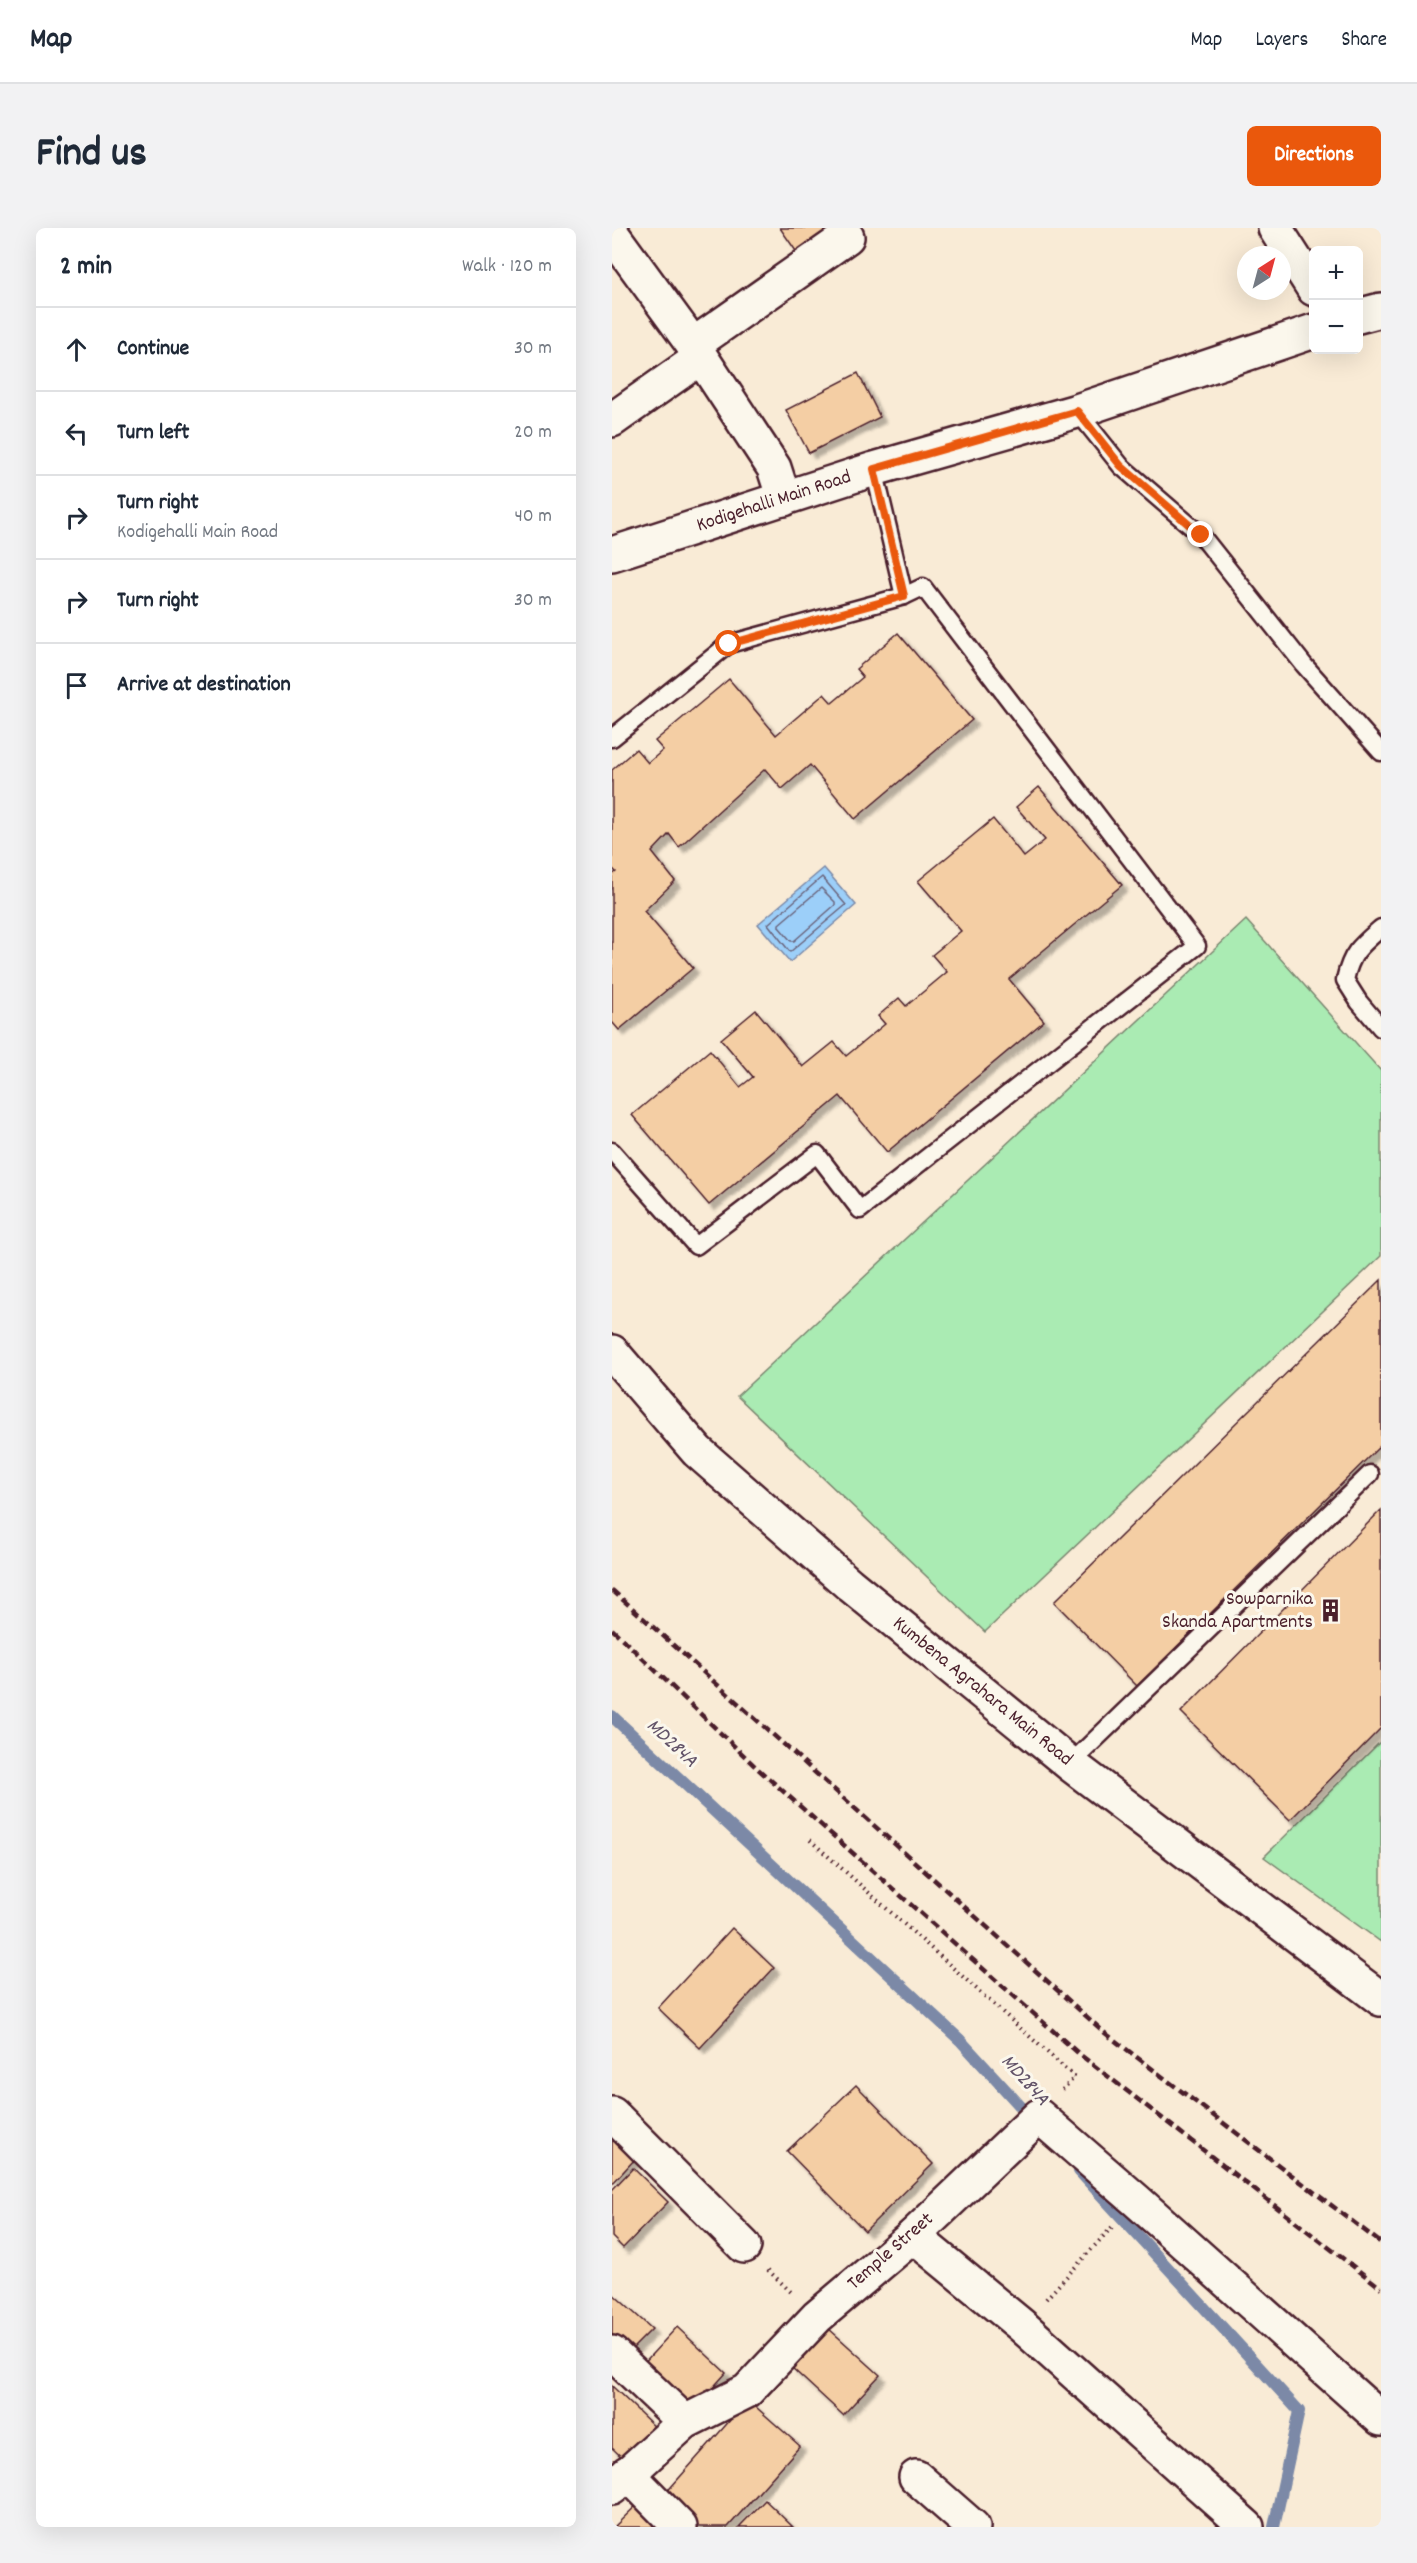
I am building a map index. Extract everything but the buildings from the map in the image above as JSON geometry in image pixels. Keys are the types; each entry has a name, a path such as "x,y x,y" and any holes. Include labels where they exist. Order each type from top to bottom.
{"street":[{"path":"1275,228 1309,281"},
{"path":"612,234 696,352 774,468 784,499"},
{"path":"612,420 696,352 848,237"},
{"path":"1363,315 1381,310"},
{"name":"Kodigehalli Main Road","path":"612,554 874,469 1077,411 1309,333"},
{"name":"Kumbena Agrahara Main Road","path":"612,1352 697,1451 849,1584 1070,1764 1381,1999"},
{"path":"612,2114 744,2246"},
{"path":"1039,2116 1381,2419"},
{"name":"Temple Street","path":"619,2480 686,2422 747,2391 817,2317 913,2236 1039,2116"},
{"path":"913,2236 1020,2325 1247,2527"},
{"path":"612,2353 686,2422"},
{"path":"916,2477 974,2527"},
{"path":"619,2480 680,2527"}],"lane":[{"path":"1077,411 1121,466 1201,535 1304,665 1381,752"},
{"path":"874,469 904,596"},
{"path":"612,738 729,644 904,596 923,587 1197,946 861,1210 817,1154 696,1246 612,1151"},
{"path":"1381,928 1366,940 1350,960 1345,980 1359,1002 1381,1028"},
{"path":"1070,1764 1370,1474"}],"path":[{"path":"810,1840 1075,2077 1039,2116"},
{"path":"1020,2325 1137,2201"},
{"path":"744,2246 817,2317"}],"green space":[{"path":"1246,920 1381,1071 1381,1256 985,1632 737,1396"},
{"path":"1381,1741 1381,1942 1264,1857"}],"water":[{"path":"824,868 856,905 790,962 758,924"}],"waterway":[{"name":"MD284A","path":"612,1716 960,2040 1033,2120"},
{"name":"MD284A","path":"1079,2171 1299,2411 1274,2527"}],"railway":[{"path":"612,1590 1105,2033 1381,2243"},
{"path":"612,1629 757,1768 1078,2053 1381,2288"}],"place":[{"name":"Sowparnika Skanda Apartments","path":"1331,1611"}],"route":[{"path":"729,644 904,596 874,469 1077,411 1121,466 1201,535"}]}
